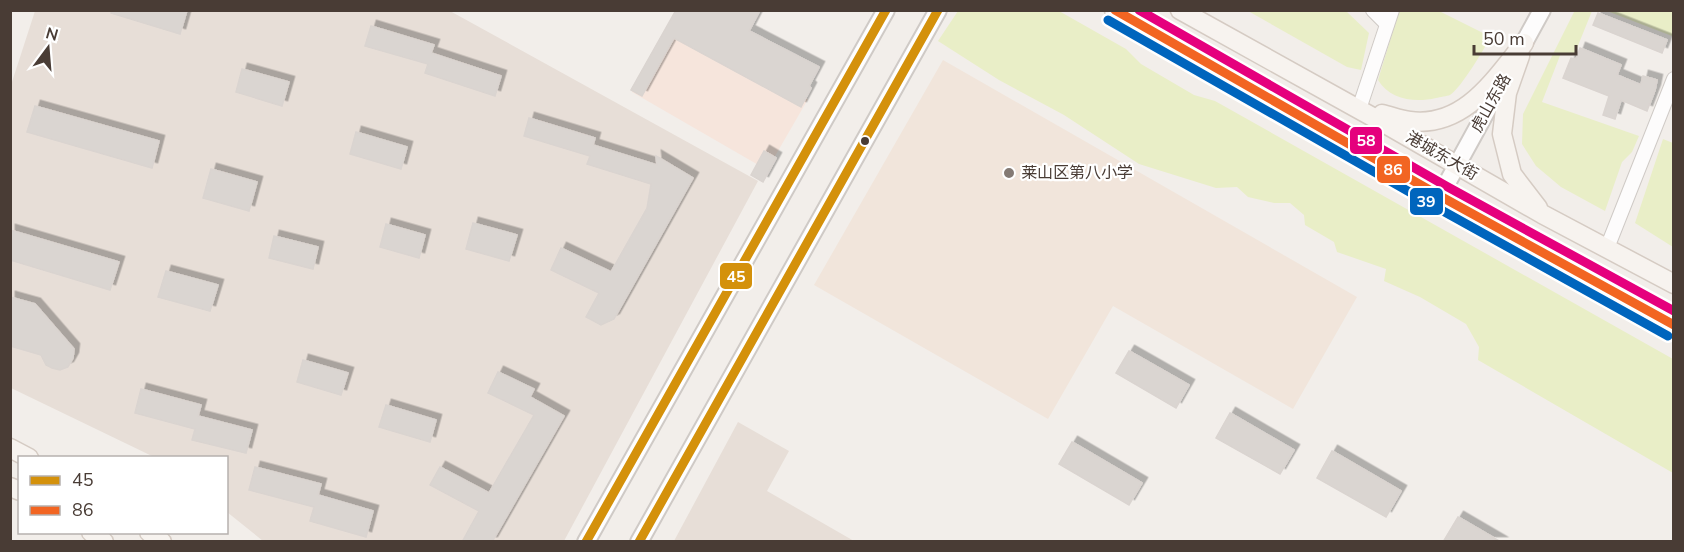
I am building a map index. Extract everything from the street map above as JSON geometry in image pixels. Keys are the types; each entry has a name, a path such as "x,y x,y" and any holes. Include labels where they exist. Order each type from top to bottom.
{"main road":[{"path":"1114,10 1440,196 1674,325"},
{"name":"港城东大街","path":"1180,10 1457,164 1542,214 1674,284"},
{"path":"1354,106 1409,121 1437,121 1468,107 1524,43"},
{"path":"1524,43 1507,93 1502,134 1512,174 1542,214"},
{"path":"10,448 25,456"}],"street":[{"path":"586,542 886,10"},
{"path":"639,542 938,10"},
{"path":"1354,106 1389,17 1373,10"},
{"name":"虎山东路","path":"1440,196 1542,10"},
{"path":"1607,248 1674,79"}],"shaded area":[{"path":"35,11 450,11 758,181 564,541 263,541 228,513 228,456 152,456 11,388 11,85"},
{"path":"673,21 808,99 767,170 632,92"},
{"name":"莱山区第八小学","path":"943,60 1357,297 1293,409 1113,306 1048,419 814,285"},
{"path":"738,422 789,451 767,491 854,541 674,541"}],"green space":[{"path":"1575,10 1592,11 1575,53 1561,53 1542,102 1639,136 1632,152 1622,162 1605,211 1561,187 1536,166 1522,144 1523,114"},
{"path":"958,11 1059,11 1126,49 1141,64 1194,95 1215,101 1673,359 1673,473 1478,360 1479,347 1466,324 1420,297 1384,281 1386,269 1337,252 1334,242 1305,225 1304,215 1290,203 1274,203 1248,197 1237,187 1216,188 1139,164 1064,115 999,80 938,41"},
{"path":"1248,11 1346,11 1369,33 1361,70 1347,67"},
{"path":"1399,11 1439,11 1491,37 1466,77 1450,95 1412,100 1389,92 1378,80"},
{"path":"1607,11 1673,11 1672,36"},
{"path":"1663,139 1673,143 1673,247 1635,223"}],"building":[{"path":"112,10 187,10 180,34 111,13"},
{"path":"676,10 760,10 749,31 819,67 801,107 674,38 642,96 631,90"},
{"path":"1598,13 1667,40 1662,53 1593,25"},
{"path":"371,26 434,45 431,53 501,76 495,96 425,73 428,64 365,46"},
{"path":"1580,48 1621,65 1617,75 1641,85 1643,76 1657,80 1647,111 1621,100 1615,119 1603,115 1609,96 1563,78 1571,58 1576,59"},
{"path":"242,69 289,82 282,106 236,92"},
{"path":"35,106 159,141 152,168 27,132"},
{"path":"529,118 595,138 593,145 657,165 656,156 693,178 614,319 601,325 586,317 599,293 551,270 561,248 611,272 647,208 651,184 587,164 590,156 524,136"},
{"path":"356,132 407,147 401,169 350,154"},
{"path":"764,151 776,158 763,182 751,175"},
{"path":"211,169 257,182 249,211 203,198"},
{"path":"473,223 517,235 509,261 466,249"},
{"path":"386,224 425,235 419,258 380,247"},
{"path":"10,230 119,262 110,290 10,260"},
{"path":"274,236 318,247 313,269 269,258"},
{"path":"166,271 218,285 210,311 158,297"},
{"path":"10,297 35,304 74,349 73,358 68,367 60,370 52,368 46,365 41,355 10,346"},
{"path":"1129,351 1189,385 1176,408 1116,373"},
{"path":"303,360 348,373 341,395 297,382"},
{"path":"498,372 534,389 530,397 564,416 492,542 462,542 479,511 430,485 440,467 489,493 534,415 488,393"},
{"path":"141,389 201,405 198,416 252,430 246,453 192,440 195,429 135,413"},
{"path":"386,405 436,420 430,442 379,427"},
{"path":"1230,413 1294,450 1280,474 1216,438"},
{"path":"1072,442 1142,483 1129,505 1059,464"},
{"path":"1332,451 1401,491 1386,517 1317,478"},
{"path":"255,467 321,484 318,495 373,511 366,537 310,521 314,507 249,490"},
{"path":"1458,517 1501,542 1443,542"}],"transit line":[{"name":"45","path":"586,542 886,10"},
{"name":"45","path":"639,542 938,10"},
{"name":"86","path":"1115,10 1440,196 1674,325"},
{"name":"58","path":"1139,10 1446,186 1674,311"},
{"name":"39","path":"1108,20 1668,336"}],"place":[{"name":"莱山区第八小学","path":"1009,173"}]}
